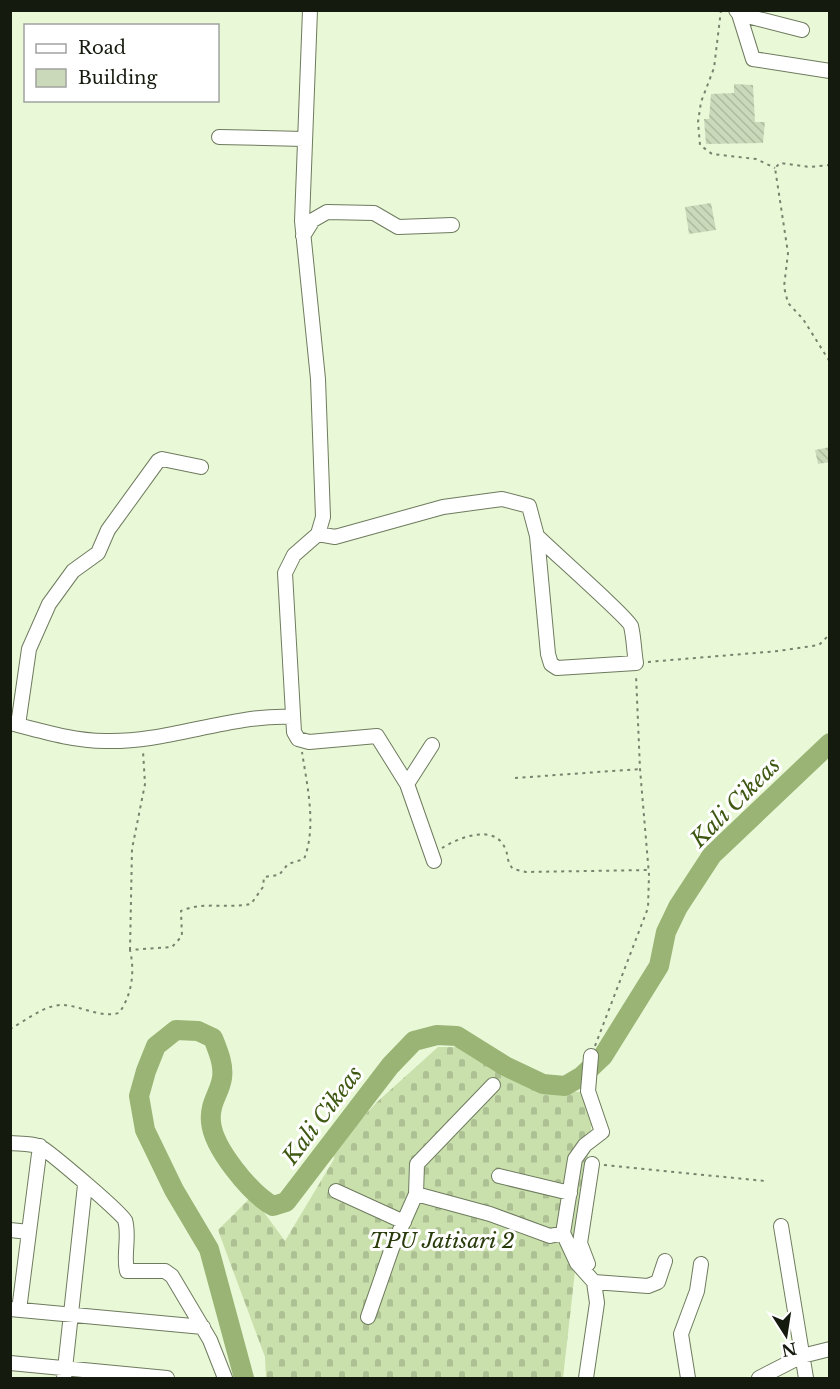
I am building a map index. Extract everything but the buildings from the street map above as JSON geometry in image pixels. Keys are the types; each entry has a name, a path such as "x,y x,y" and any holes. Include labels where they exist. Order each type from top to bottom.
{"street":[{"path":"310,10 304,139 303,236 318,379 323,517 318,534 294,555 285,573 294,732 301,740 309,742 377,736 407,784 433,858"},
{"path":"737,12 802,30"},
{"path":"737,12 753,59 830,71"},
{"path":"219,137 304,139"},
{"path":"303,236 313,220 327,212 374,213 398,228 452,225"},
{"path":"201,467 162,459 158,461 108,530 98,553 74,571 49,604 29,649 14,724 77,739 105,741 292,717"},
{"path":"318,534 335,537 443,507 502,499 529,506 537,536 548,654 551,664 557,668 636,663 631,626 625,617 600,597 537,536"},
{"path":"407,784 432,746"},
{"path":"591,1056 588,1091 602,1132 585,1146 575,1159 563,1233 578,1263 592,1280 648,1286 658,1282 665,1261"},
{"path":"368,1317 416,1194 417,1164 493,1085"},
{"path":"10,1143 40,1146 59,1159 125,1219 127,1271 169,1273 202,1328 225,1378"},
{"path":"40,1146 29,1232 15,1310 202,1328"},
{"path":"586,1378 597,1303 590,1271 580,1243 592,1164"},
{"path":"499,1176 570,1193"},
{"path":"65,1374 85,1185"},
{"path":"336,1191 404,1222"},
{"path":"416,1194 490,1214 550,1236 563,1233"},
{"path":"781,1226 806,1378"},
{"path":"10,1230 29,1232"},
{"path":"688,1378 681,1334 697,1291 701,1264"},
{"path":"759,1378 802,1356 830,1349"},
{"path":"10,1363 65,1374 167,1378"}],"path":[{"path":"721,10 714,68 701,102 698,122 700,145 712,154 756,159 775,168"},
{"path":"775,168 780,163 830,165"},
{"path":"775,168 788,253 784,277 788,303 803,319 830,362"},
{"path":"591,1056 648,908 648,870 640,769 636,663 778,651 819,645 830,634"},
{"path":"10,1029 52,1006 62,1005 109,1016 119,1013 127,1001 132,974 130,950 132,849 145,784 142,738"},
{"path":"130,950 172,947 182,936 182,911 192,906 231,907 251,904 263,887 264,877 279,875 288,864 304,859 310,839 308,785 301,740"},
{"path":"515,778 640,769"},
{"path":"433,858 457,838 484,834 496,837 506,848 507,861 513,869 526,872 648,870"},
{"path":"592,1164 765,1181"}],"green space":[{"name":"TPU Jatisari 2","path":"438,1047 466,1047 537,1089 595,1093 563,1378 266,1378 265,1357 218,1230 252,1196 285,1241 334,1159 333,1150 377,1102"}],"waterway":[{"name":"Kali Cikeas","path":"244,1378 209,1249 174,1190 145,1130 139,1096 156,1046 176,1030 198,1031 213,1038 222,1068 221,1083 211,1115 213,1133 234,1169 254,1191 273,1206 286,1202 390,1066 414,1041 437,1035 457,1036 505,1066 543,1084 565,1086 582,1076 603,1056 659,966 666,932 678,907 712,855 830,743"}]}
